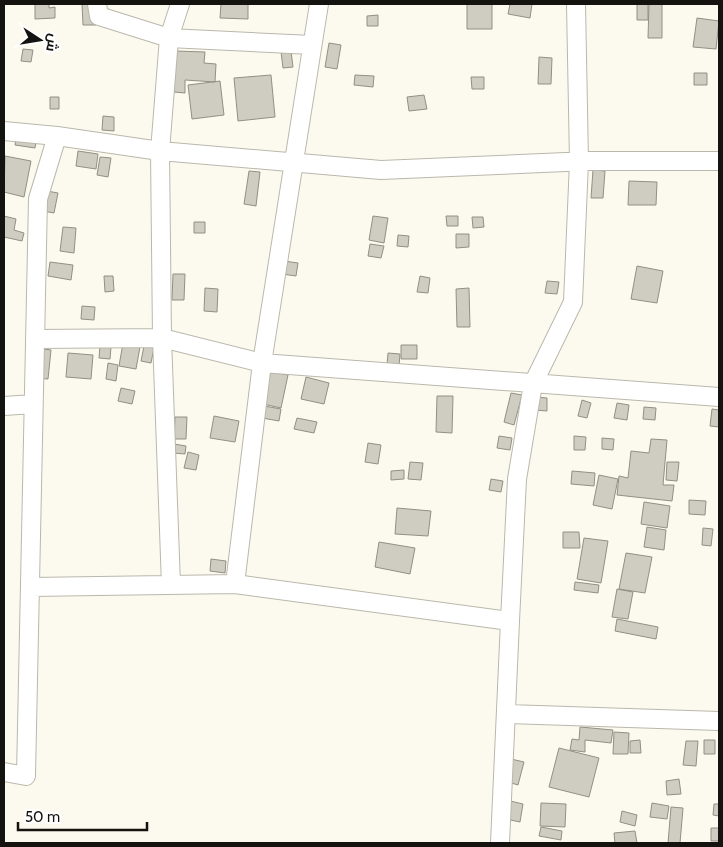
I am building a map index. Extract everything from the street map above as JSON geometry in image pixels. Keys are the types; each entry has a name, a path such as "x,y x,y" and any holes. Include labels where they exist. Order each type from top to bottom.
{"street":[{"path":"97,4 99,16 169,38 312,45"},
{"path":"171,585 162,338 160,151 169,38 180,4"},
{"path":"235,584 262,363 319,4"},
{"path":"500,843 517,480 533,384 573,302 579,162 576,4"},
{"path":"4,131 57,136 160,151 381,170 579,162 719,160"},
{"path":"4,772 26,776 38,200 57,136"},
{"path":"35,340 162,338 262,363 719,398"},
{"path":"4,406 33,404"},
{"path":"30,586 235,584 510,621"},
{"path":"506,714 719,721"}],"building":[{"path":"35,4 49,4 49,8 55,7 55,18 35,19"},
{"path":"82,4 95,4 96,25 83,25"},
{"path":"221,4 248,4 248,19 220,18"},
{"path":"467,4 492,4 492,29 467,29"},
{"path":"510,4 532,4 530,18 508,14"},
{"path":"637,4 648,4 648,20 637,20"},
{"path":"649,4 662,4 662,38 648,38"},
{"path":"378,15 378,26 367,26 367,16"},
{"path":"697,18 719,21 716,49 693,47"},
{"path":"329,43 341,45 337,69 325,67"},
{"path":"23,49 33,50 31,62 21,61"},
{"path":"176,51 205,52 204,63 216,64 215,82 185,80 185,93 174,92"},
{"path":"291,51 293,67 283,68 281,52"},
{"path":"539,57 552,58 551,84 538,84"},
{"path":"694,73 707,73 707,85 694,85"},
{"path":"271,75 275,117 238,121 234,78"},
{"path":"355,75 374,76 373,87 354,85"},
{"path":"471,77 484,77 484,89 472,89"},
{"path":"220,81 224,115 192,119 188,85"},
{"path":"424,95 427,109 409,111 407,97"},
{"path":"50,97 59,97 59,109 50,109"},
{"path":"103,116 114,117 114,131 102,130"},
{"path":"17,133 37,136 35,148 15,145"},
{"path":"78,151 98,154 96,169 76,166"},
{"path":"5,156 31,161 24,197 4,192"},
{"path":"100,157 111,158 108,177 97,175"},
{"path":"593,170 605,171 603,198 591,198"},
{"path":"249,171 260,172 256,206 244,204"},
{"path":"629,181 657,182 656,205 628,205"},
{"path":"47,191 58,193 54,213 43,211"},
{"path":"4,216 16,219 14,230 24,233 22,241 4,237"},
{"path":"373,216 388,218 384,243 369,240"},
{"path":"446,216 458,216 458,226 447,226"},
{"path":"472,217 483,217 484,227 473,228"},
{"path":"194,222 205,222 205,233 194,233"},
{"path":"63,227 76,228 74,253 60,251"},
{"path":"456,234 469,234 469,247 456,248"},
{"path":"398,235 409,236 408,247 397,246"},
{"path":"370,244 384,246 381,258 368,256"},
{"path":"284,261 298,263 296,276 282,274"},
{"path":"50,262 73,265 71,280 48,276"},
{"path":"637,266 663,271 657,303 631,299"},
{"path":"173,274 185,274 184,300 172,300"},
{"path":"104,276 113,276 114,291 105,292"},
{"path":"420,276 430,278 428,293 417,292"},
{"path":"547,281 559,282 557,294 545,293"},
{"path":"205,288 218,289 217,312 204,311"},
{"path":"469,288 470,327 457,327 456,289"},
{"path":"82,306 95,307 94,320 81,319"},
{"path":"123,343 140,347 136,369 119,366"},
{"path":"401,345 417,345 417,359 401,359"},
{"path":"100,346 111,347 110,359 99,358"},
{"path":"144,346 154,348 151,363 141,361"},
{"path":"37,348 51,350 48,379 35,378"},
{"path":"68,353 93,355 91,379 66,377"},
{"path":"388,353 400,354 399,366 387,365"},
{"path":"108,363 118,365 116,381 106,379"},
{"path":"269,371 288,375 281,408 263,404"},
{"path":"306,377 329,383 324,404 301,399"},
{"path":"121,388 135,391 132,404 118,401"},
{"path":"511,393 522,395 514,425 504,422"},
{"path":"437,396 453,396 452,433 436,432"},
{"path":"536,397 547,398 547,411 535,410"},
{"path":"582,400 591,403 587,418 578,416"},
{"path":"617,403 629,405 627,420 614,418"},
{"path":"264,406 281,409 279,421 262,418"},
{"path":"644,407 656,408 655,420 643,419"},
{"path":"712,409 719,410 719,427 710,426"},
{"path":"214,416 239,421 235,442 210,438"},
{"path":"175,417 187,417 186,439 174,439"},
{"path":"297,418 317,422 314,433 294,429"},
{"path":"499,436 512,438 510,450 497,448"},
{"path":"574,436 586,437 585,450 574,450"},
{"path":"602,438 614,439 613,450 602,449"},
{"path":"651,439 667,440 663,485 674,485 672,501 617,495 619,476 628,478 631,451 649,453"},
{"path":"368,443 381,445 378,464 365,462"},
{"path":"174,444 186,446 185,454 173,453"},
{"path":"188,452 199,455 196,470 184,468"},
{"path":"410,462 423,463 421,480 408,479"},
{"path":"667,462 679,462 677,481 666,480"},
{"path":"404,470 404,479 391,480 391,471"},
{"path":"572,471 595,473 594,486 571,484"},
{"path":"599,475 618,479 612,509 593,505"},
{"path":"491,479 503,481 501,492 489,490"},
{"path":"689,500 706,501 705,515 689,514"},
{"path":"644,502 670,506 667,528 641,524"},
{"path":"397,508 431,511 428,536 395,534"},
{"path":"647,527 666,530 664,550 644,547"},
{"path":"703,528 713,529 711,546 702,545"},
{"path":"563,532 579,532 580,548 563,548"},
{"path":"584,538 608,541 601,583 577,579"},
{"path":"379,542 415,548 410,574 375,567"},
{"path":"626,553 652,557 645,593 619,589"},
{"path":"211,559 226,561 225,573 210,571"},
{"path":"575,582 599,585 598,593 574,590"},
{"path":"617,589 633,592 628,619 612,617"},
{"path":"617,619 658,627 656,639 615,631"},
{"path":"580,727 613,730 611,743 585,740 585,752 570,750 572,739 579,740"},
{"path":"614,732 629,733 628,754 613,754"},
{"path":"640,740 641,753 630,753 630,741"},
{"path":"704,740 715,740 715,754 704,754"},
{"path":"686,741 698,741 696,766 683,765"},
{"path":"559,748 599,758 589,797 549,787"},
{"path":"511,759 524,762 518,785 505,781"},
{"path":"679,779 681,794 667,795 666,781"},
{"path":"506,800 523,804 520,822 501,818"},
{"path":"541,803 566,804 565,827 540,826"},
{"path":"652,803 669,806 667,819 650,817"},
{"path":"714,804 719,804 719,816 713,815"},
{"path":"671,807 683,808 680,843 668,843"},
{"path":"622,811 637,815 635,826 620,822"},
{"path":"541,827 562,831 561,840 539,836"},
{"path":"711,828 719,828 719,841 711,841"},
{"path":"635,831 637,843 615,843 614,833"}]}
